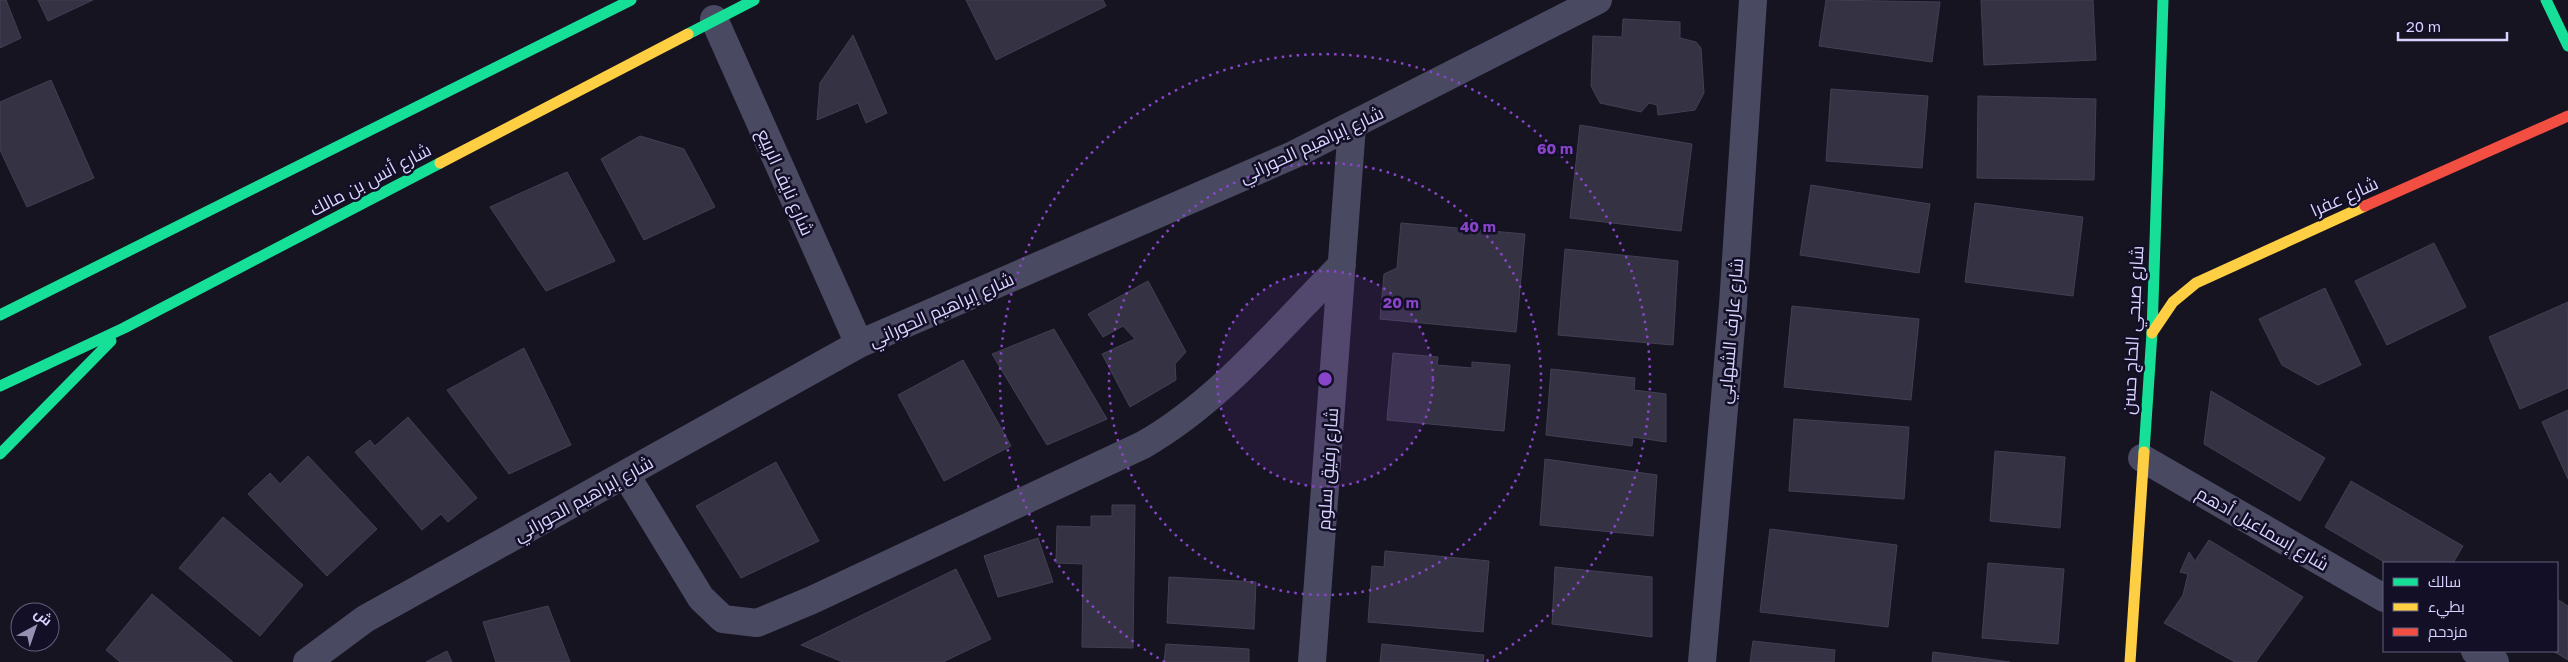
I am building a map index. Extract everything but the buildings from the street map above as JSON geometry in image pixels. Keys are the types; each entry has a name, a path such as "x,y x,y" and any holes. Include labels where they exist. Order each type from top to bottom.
{"main road":[{"path":"0,315 603,8 631,0"},
{"name":"شارع أنس بن مالك","path":"0,386 124,328 714,19 754,0"},
{"name":"شارع صبحي الحاج حسن","path":"2130,662 2142,458 2152,333 2163,0"},
{"path":"2546,0 2568,46"},
{"name":"شارع عفرا","path":"2152,333 2173,302 2196,283 2247,258 2568,116"},
{"path":"8,299 31,300"},
{"path":"0,454 124,328"}],"street":[{"name":"شارع إبراهيم الحوراني","path":"307,662 365,618 626,475 859,344 1293,155 1598,0"},
{"name":"شارع عارف الشهابي","path":"1702,662 1733,305 1753,0"},
{"name":"شارع نايف الربيع","path":"714,19 859,344"},
{"name":"شارع رفيق سلوم","path":"1312,662 1352,126"},
{"path":"626,475 701,598 723,619 756,623 812,600 1134,449 1174,427 1246,362 1342,264"},
{"name":"شارع إسماعيل أدهم","path":"2142,458 2383,597"},
{"path":"2477,652 2494,662"}],"traffic: fast":[{"path":"0,315 631,0"},
{"path":"688,34 754,0"},
{"path":"2144,452 2152,333 2163,0"},
{"path":"2546,0 2568,46"},
{"path":"0,386 124,328 440,163"},
{"path":"0,454 111,341"}],"traffic: slow":[{"path":"440,163 688,34"},
{"path":"2152,333 2173,302 2196,283 2365,206"},
{"path":"2130,662 2144,452"}],"traffic: jam":[{"path":"2365,206 2568,116"}]}
